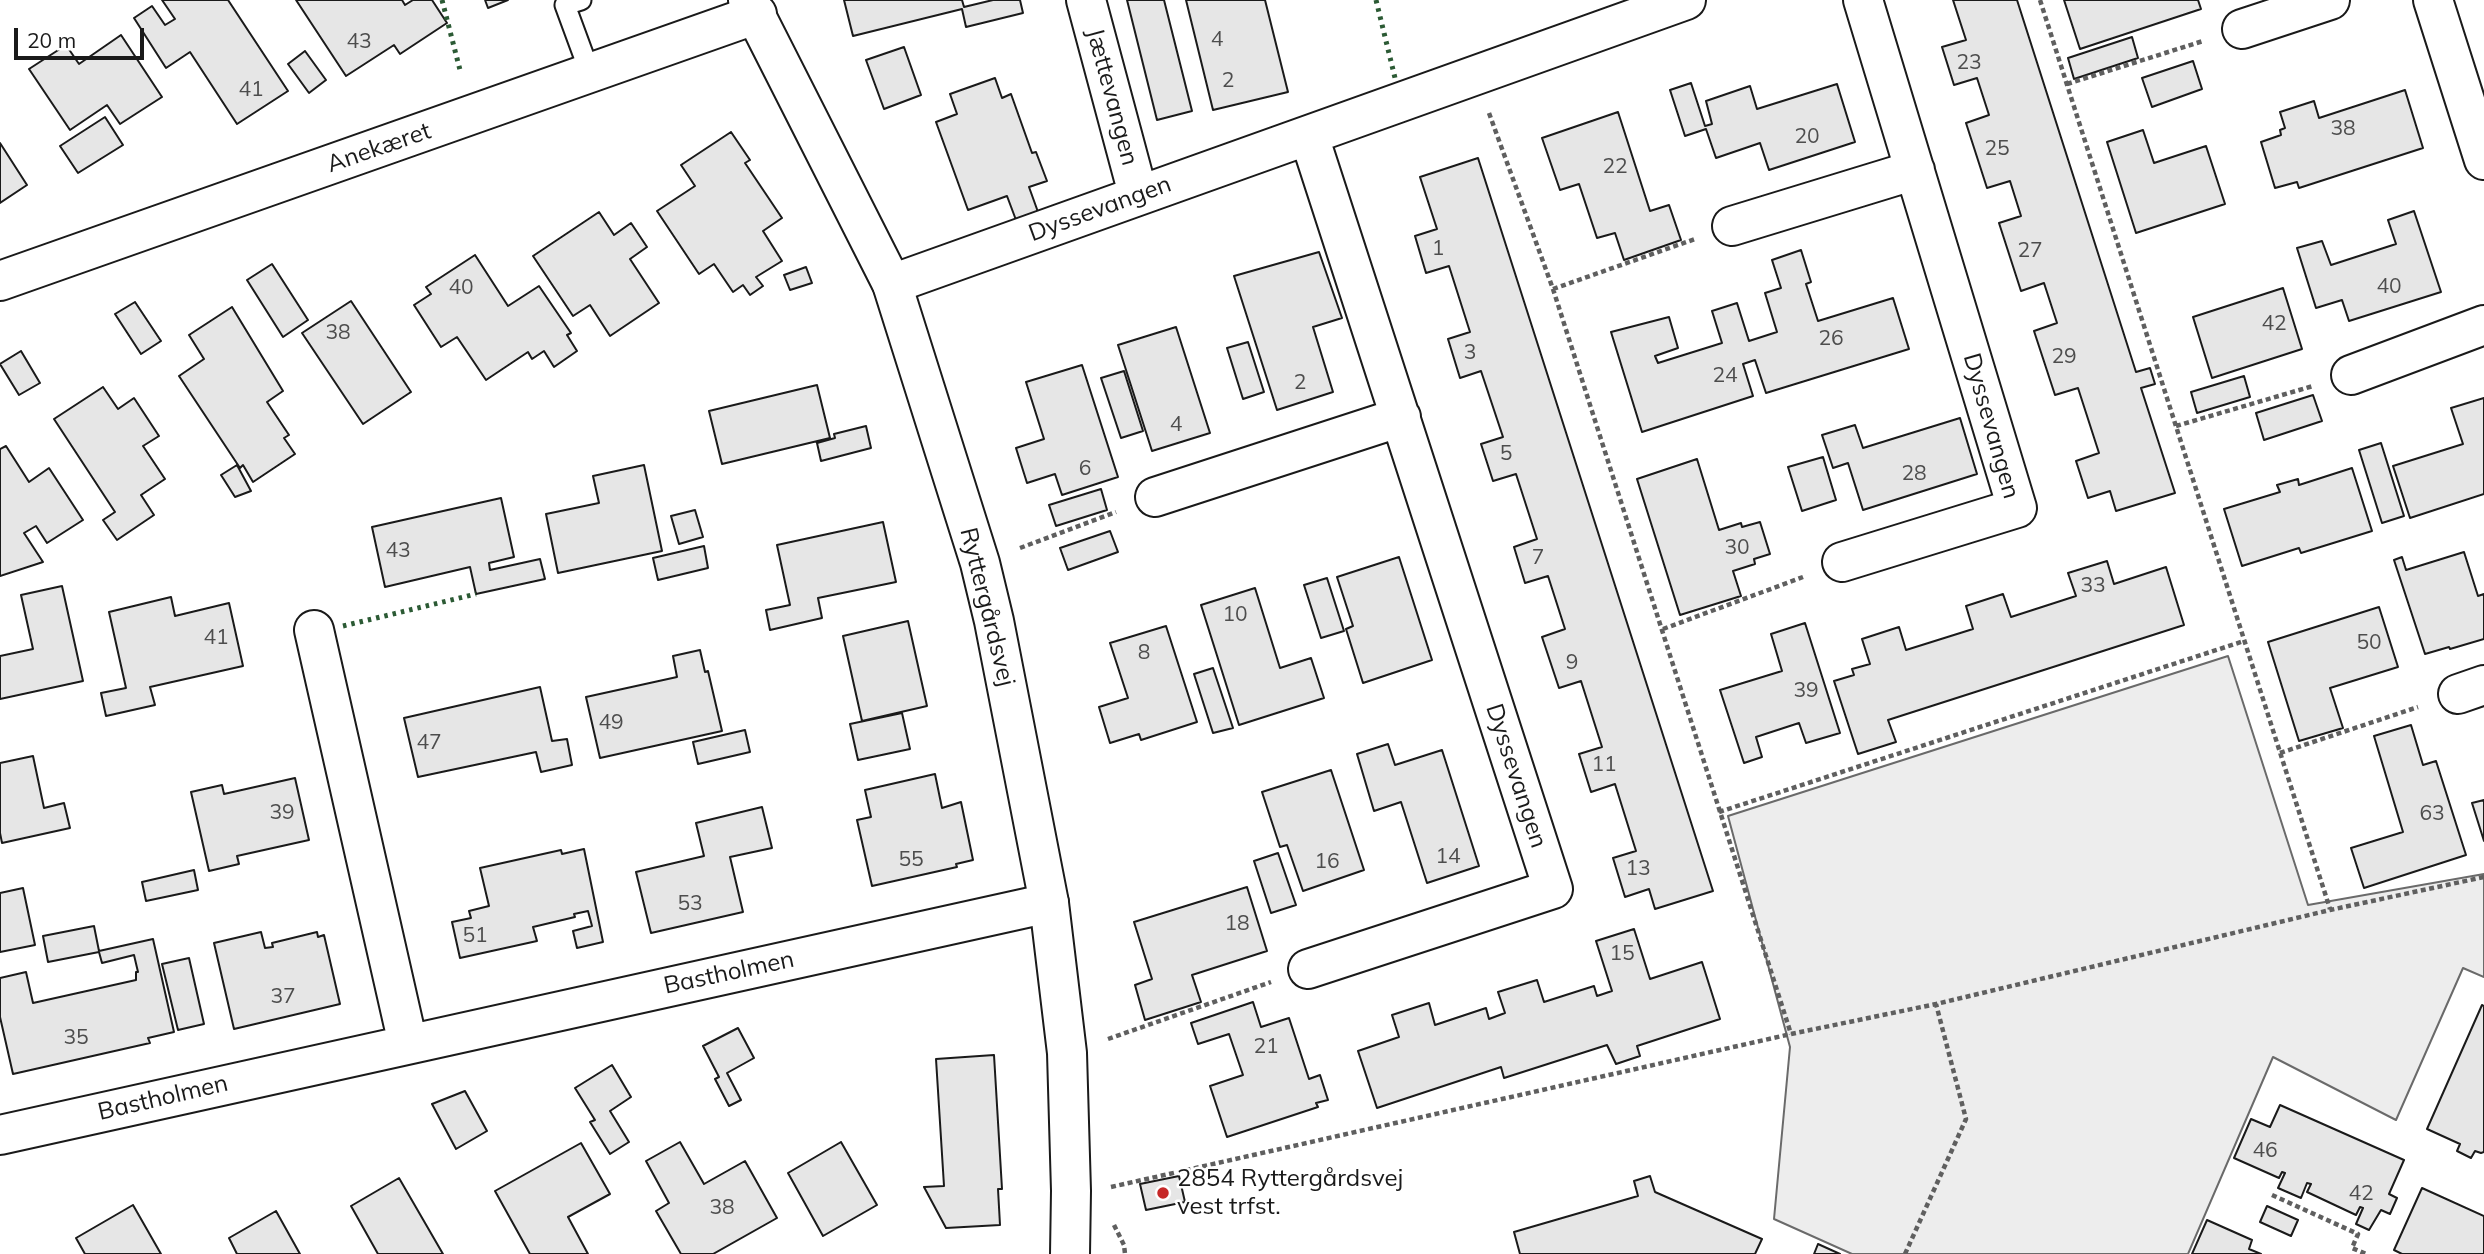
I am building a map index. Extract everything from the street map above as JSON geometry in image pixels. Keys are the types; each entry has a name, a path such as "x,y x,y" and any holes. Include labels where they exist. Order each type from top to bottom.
{"street":[{"name":"Jættevangen","path":"1086,0 1139,194"},
{"name":"Dyssevangen","path":"1842,562 2017,508 1863,0"},
{"path":"2242,29 2330,0"},
{"path":"2433,0 2484,160"},
{"name":"Dyssevangen","path":"892,284 1679,1"},
{"name":"Anekæret","path":"0,281 590,73 753,7"},
{"name":"Ryttergårdsvej","path":"753,7 892,284 980,563 994,621 1049,902 1067,1053 1070,1254"},
{"name":"Dyssevangen","path":"1308,969 1553,889 1309,136"},
{"path":"1732,226 1915,170"},
{"path":"2351,375 2484,325"},
{"path":"1155,497 1401,417"},
{"path":"314,630 408,1044"},
{"name":"Bastholmen","path":"0,1135 1049,902"}],"lane":[{"path":"581,0 565,5 590,73"}],"path":[{"path":"2040,0 2330,910"},
{"path":"2067,84 2242,29"},
{"path":"1475,76 1553,289 1791,1034"},
{"path":"1553,289 1732,226"},
{"path":"2176,426 2351,375"},
{"path":"980,563 1155,497"},
{"path":"1663,629 1842,562"},
{"path":"1719,812 2244,641"},
{"path":"2280,753 2471,689"},
{"path":"1110,1187 1936,1004 2330,910 2484,877"},
{"path":"1067,1053 1308,969"},
{"path":"1906,1254 1966,1119 1936,1004"},
{"path":"2272,1195 2358,1234 2351,1248 2366,1254"}],"shaded area":[{"path":"2228,656 2308,905 2484,874 2484,977 2463,968 2396,1120 2273,1057 2188,1254 1852,1254 1774,1219 1790,1047 1728,816"}],"building":[{"path":"162,0 228,0 288,91 237,124 190,52 166,68 134,18 152,6 165,25 175,19"},
{"path":"296,0 402,0 405,5 413,0 432,0 447,23 400,54 394,45 346,76"},
{"path":"485,0 508,0 488,8"},
{"path":"844,0 962,0 964,7 993,0 1020,0 1023,13 966,27 962,9 853,36"},
{"path":"1127,0 1164,0 1192,111 1157,120"},
{"path":"1186,0 1265,0 1288,92 1213,110"},
{"path":"1953,0 2017,0 2136,372 2150,368 2155,384 2141,388 2175,493 2116,511 2110,491 2088,498 2076,461 2099,453 2078,388 2055,395 2034,331 2057,323 2044,283 2021,291 1999,223 2021,216 2010,181 1987,188 1966,123 1989,115 1977,78 1954,85 1942,47 1966,40"},
{"path":"2064,0 2198,0 2201,9 2080,49"},
{"path":"121,35 162,97 120,124 107,105 70,130 29,69 66,45 79,64"},
{"path":"2132,37 2138,58 2074,79 2068,58"},
{"path":"904,47 921,95 884,109 866,60"},
{"path":"305,51 326,80 309,93 288,64"},
{"path":"2193,61 2202,89 2152,107 2142,78"},
{"path":"995,78 1002,98 1011,94 1032,153 1036,152 1047,181 1029,187 1038,212 1016,220 1007,196 968,210 936,122 957,114 950,94"},
{"path":"1691,83 1705,126 1712,124 1706,101 1750,86 1757,109 1837,84 1855,142 1769,170 1760,143 1716,158 1706,129 1685,136 1670,90"},
{"path":"2405,90 2423,148 2299,188 2297,182 2275,188 2261,142 2281,135 2280,130 2285,128 2280,112 2314,101 2319,118"},
{"path":"1618,112 1650,211 1669,205 1681,240 1624,260 1615,233 1597,238 1579,184 1560,190 1542,138"},
{"path":"105,117 123,145 78,173 60,146"},
{"path":"2143,130 2154,163 2206,146 2225,204 2136,233 2107,142"},
{"path":"731,132 750,160 745,163 782,218 763,231 782,261 756,277 763,286 750,295 743,285 733,292 714,264 699,274 657,211 695,186 681,165"},
{"path":"0,143 27,185 0,203"},
{"path":"1478,158 1713,891 1655,909 1649,889 1625,897 1613,858 1636,851 1615,784 1591,792 1579,754 1602,747 1581,681 1559,688 1542,637 1565,629 1548,576 1525,583 1514,547 1537,539 1516,474 1493,481 1481,444 1503,437 1481,371 1460,378 1448,339 1470,332 1449,266 1426,273 1415,236 1437,229 1420,177"},
{"path":"2414,211 2441,292 2349,321 2342,300 2316,308 2297,248 2322,241 2331,265 2396,244 2388,220"},
{"path":"599,212 614,235 631,223 647,247 630,259 659,303 610,336 590,305 573,316 533,256"},
{"path":"1801,250 1811,282 1806,284 1818,321 1893,298 1909,349 1766,393 1755,360 1743,364 1753,396 1642,432 1611,332 1669,317 1678,348 1655,356 1658,363 1722,343 1712,311 1737,303 1749,341 1777,332 1765,293 1781,288 1772,260"},
{"path":"1319,252 1342,318 1313,327 1333,392 1277,410 1234,276"},
{"path":"475,255 508,306 539,286 571,333 567,335 577,351 554,367 544,351 532,359 528,352 486,380 457,337 441,347 414,305 431,294 426,287"},
{"path":"272,264 308,320 283,337 247,280"},
{"path":"806,267 812,283 790,290 784,275"},
{"path":"2283,288 2302,349 2212,378 2193,317"},
{"path":"351,301 411,392 363,424 302,333"},
{"path":"135,302 161,341 141,354 115,314"},
{"path":"232,307 283,391 267,402 289,435 284,438 295,454 253,482 243,465 240,468 179,376 204,359 189,335"},
{"path":"1176,327 1210,433 1152,451 1118,345"},
{"path":"1248,342 1264,392 1243,399 1227,348"},
{"path":"21,351 40,383 19,395 0,364"},
{"path":"1082,365 1118,477 1062,495 1055,474 1027,483 1016,448 1044,439 1026,382"},
{"path":"1124,371 1143,431 1121,438 1101,378"},
{"path":"2244,376 2250,397 2197,413 2191,392"},
{"path":"817,385 830,438 722,464 709,411"},
{"path":"103,387 118,409 134,398 159,436 143,446 165,479 141,495 154,515 117,540 103,520 115,512 54,419"},
{"path":"2313,395 2322,421 2264,440 2256,413"},
{"path":"2484,398 2484,494 2410,518 2393,466 2463,444 2451,408"},
{"path":"1960,418 1977,474 1863,510 1848,463 1833,468 1822,435 1855,425 1863,448"},
{"path":"866,426 871,448 821,461 817,443 835,438 834,434"},
{"path":"2381,443 2404,516 2382,523 2359,450"},
{"path":"6,446 29,482 49,468 83,520 47,543 36,526 24,533 43,562 0,576 0,449"},
{"path":"1823,457 1836,500 1802,511 1788,467"},
{"path":"1697,459 1719,530 1741,523 1742,527 1760,522 1770,554 1754,559 1755,564 1733,571 1741,596 1680,615 1637,479"},
{"path":"237,465 251,491 235,497 221,475"},
{"path":"644,465 662,551 558,573 546,514 599,503 593,476"},
{"path":"2352,468 2372,531 2301,553 2299,548 2242,566 2224,509 2280,492 2277,485 2298,479 2299,485"},
{"path":"1101,489 1107,510 1056,526 1049,505"},
{"path":"501,498 514,557 489,563 490,570 540,559 545,579 476,594 470,567 385,587 372,527"},
{"path":"695,510 703,537 679,544 671,516"},
{"path":"883,522 896,582 818,598 822,618 770,630 766,610 790,605 777,545"},
{"path":"1110,531 1118,552 1068,570 1060,548"},
{"path":"704,546 708,568 658,580 653,558"},
{"path":"2464,552 2478,596 2484,594 2484,639 2425,654 2394,560 2402,557 2406,570"},
{"path":"1399,557 1432,660 1363,683 1346,629 1353,626 1337,577"},
{"path":"2107,561 2114,584 2166,567 2184,625 1888,720 1896,742 1858,754 1834,681 1854,675 1852,669 1870,664 1862,639 1899,627 1906,650 1973,629 1966,606 2003,594 2011,617 2076,596 2068,573"},
{"path":"1327,578 1344,631 1321,638 1304,585"},
{"path":"62,586 83,681 0,699 0,656 33,649 21,595"},
{"path":"1255,588 1280,668 1311,658 1324,698 1239,725 1201,605"},
{"path":"171,597 175,616 229,603 243,666 150,687 155,705 106,716 101,693 126,688 109,612"},
{"path":"2379,607 2398,667 2330,688 2343,728 2299,741 2268,642"},
{"path":"908,621 927,706 862,721 843,636"},
{"path":"1805,623 1840,733 1806,743 1799,723 1756,737 1762,757 1744,763 1720,690 1782,671 1771,634"},
{"path":"1166,626 1197,722 1141,740 1139,734 1110,743 1099,707 1128,698 1110,643"},
{"path":"700,650 705,672 708,671 722,731 600,758 586,697 677,677 673,656"},
{"path":"1213,668 1233,728 1213,733 1194,674"},
{"path":"540,687 552,741 567,739 572,765 541,772 536,752 418,777 404,718"},
{"path":"902,713 910,749 858,760 850,724"},
{"path":"2411,725 2423,765 2436,761 2466,855 2364,888 2351,848 2403,832 2374,736"},
{"path":"745,730 750,752 698,764 693,742"},
{"path":"1388,744 1395,765 1442,750 1479,866 1427,883 1401,802 1374,811 1357,754"},
{"path":"33,756 44,808 64,803 70,828 2,843 0,763"},
{"path":"1331,770 1364,870 1303,891 1287,845 1280,847 1262,792"},
{"path":"935,774 942,808 961,802 973,860 956,864 957,867 872,886 857,820 871,817 865,790"},
{"path":"295,778 309,840 237,856 239,864 209,871 191,792 222,785 224,794"},
{"path":"2484,800 2484,841 2472,803"},
{"path":"762,807 772,848 730,857 743,912 651,933 636,872 704,856 696,823"},
{"path":"584,849 603,942 577,948 573,931 592,926 588,911 574,914 575,917 533,927 537,941 460,958 452,922 471,918 469,911 489,906 480,868 561,850 562,854"},
{"path":"1278,853 1296,905 1271,913 1254,861"},
{"path":"194,870 198,890 146,901 142,882"},
{"path":"1247,887 1267,951 1192,975 1201,1002 1145,1020 1135,985 1152,979 1134,922"},
{"path":"23,888 35,945 0,952 0,893"},
{"path":"94,926 99,951 153,939 174,1032 148,1038 150,1043 13,1074 0,1017 0,978 26,972 33,1003 136,980 138,972 134,955 102,963 99,952 48,962 43,936"},
{"path":"1634,929 1650,979 1702,962 1720,1019 1637,1046 1640,1056 1616,1064 1607,1045 1504,1078 1501,1067 1377,1108 1358,1051 1399,1037 1392,1015 1429,1003 1435,1025 1486,1008 1489,1019 1505,1013 1498,992 1537,980 1544,1002 1594,986 1597,996 1612,991 1596,941"},
{"path":"261,932 265,948 273,947 272,943 317,932 318,937 324,935 340,1004 234,1029 214,943"},
{"path":"189,958 204,1024 178,1030 162,964"},
{"path":"1253,1002 1261,1027 1289,1018 1309,1079 1320,1075 1328,1100 1316,1103 1318,1107 1227,1137 1210,1086 1243,1075 1229,1034 1198,1044 1191,1023"},
{"path":"2482,1005 2484,1152 2475,1151 2471,1158 2457,1151 2460,1144 2427,1129"},
{"path":"738,1028 754,1058 727,1073 741,1100 729,1106 715,1079 719,1077 703,1046"},
{"path":"994,1055 1002,1189 998,1189 1000,1225 946,1228 924,1187 944,1186 936,1059"},
{"path":"612,1065 631,1097 610,1111 629,1142 610,1154 590,1122 595,1120 575,1088"},
{"path":"465,1091 487,1131 456,1149 432,1104"},
{"path":"2280,1105 2404,1160 2389,1194 2397,1198 2390,1214 2381,1210 2369,1230 2356,1224 2363,1208 2360,1207 2356,1215 2307,1192 2311,1184 2307,1183 2301,1198 2278,1188 2285,1173 2282,1172 2279,1178 2234,1158 2251,1119 2270,1127"},
{"path":"680,1142 704,1184 745,1161 777,1218 713,1254 681,1254 656,1211 669,1203 646,1161"},
{"path":"841,1142 877,1205 823,1236 788,1173"},
{"path":"581,1143 610,1194 568,1217 588,1254 530,1254 495,1191"},
{"name":"2854 Ryttergårdsvej vest trfst.","path":"1179,1176 1185,1202 1146,1210 1140,1184"},
{"path":"1650,1176 1655,1192 1762,1239 1755,1254 1520,1254 1514,1232 1638,1196 1634,1181"},
{"path":"399,1178 443,1254 378,1254 351,1206"},
{"path":"2422,1188 2484,1216 2484,1254 2402,1254 2394,1250"},
{"path":"133,1205 161,1254 85,1254 76,1238"},
{"path":"2267,1206 2298,1220 2291,1236 2260,1222"},
{"path":"276,1211 300,1254 237,1254 229,1238"},
{"path":"2207,1220 2252,1240 2249,1249 2261,1254 2192,1254"},
{"path":"1818,1244 1840,1254 1814,1254"}],"hedge":[{"path":"442,0 460,70"},
{"path":"1376,0 1396,82"},
{"path":"343,626 476,594"}],"place":[{"name":"2854 Ryttergårdsvej vest trfst.","path":"1163,1193"}]}
